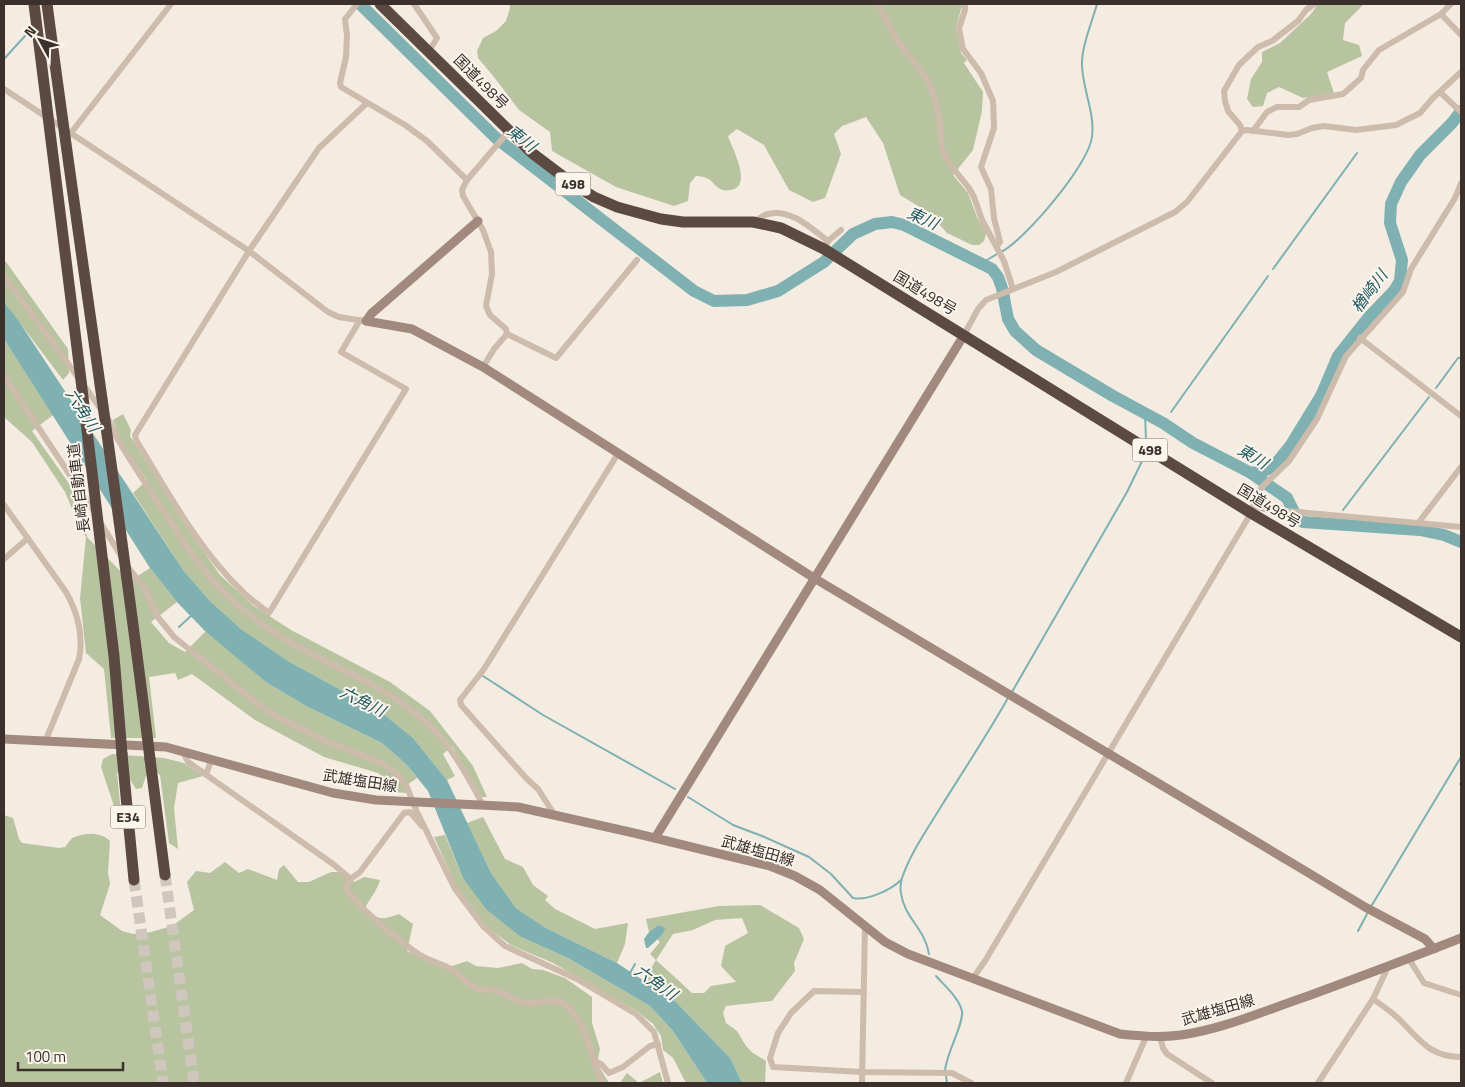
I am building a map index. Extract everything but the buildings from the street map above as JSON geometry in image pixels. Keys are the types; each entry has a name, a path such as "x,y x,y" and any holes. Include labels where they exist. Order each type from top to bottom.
{"highway":[{"name":"長崎自動車道","path":"34,4 114,656 134,880"},
{"name":"E34","path":"46,4 97,372 132,606 165,875"},
{"name":"国道498号","path":"380,4 507,133 567,180 594,196 617,207 660,220 683,222 753,222 781,228 826,245 841,260 1461,637"}],"street":[{"path":"71,133 171,4"},
{"path":"357,4 345,19 347,36 346,57 340,83 341,87 405,125 427,141 467,180"},
{"path":"414,4 437,38 428,51"},
{"path":"878,4 896,39 930,85 936,102 942,149 949,163 974,197 982,220 1004,260 1012,289"},
{"path":"965,4 959,28 963,49 981,73 993,101 994,128 981,167 991,189 994,218 1000,242 997,246"},
{"path":"1242,131 1240,125 1228,110 1224,91 1239,65 1248,55 1258,47 1272,41 1298,21 1305,7 1314,4"},
{"path":"1253,131 1267,112 1276,107 1299,107 1308,100 1343,94 1361,78 1363,70 1378,50 1441,14 1451,4"},
{"path":"1441,14 1461,35"},
{"path":"655,838 964,335 978,309 986,300 1056,272 1175,212 1187,202 1242,131 1288,135 1318,127 1356,130 1396,125 1420,113 1461,72"},
{"path":"4,89 249,251 328,312 339,317 412,329 484,367 814,578 1365,907 1425,939 1434,949"},
{"path":"1440,92 1459,111"},
{"path":"367,103 319,148 249,251 135,435 136,440 189,526 217,564 243,592 269,613 406,389 341,352 363,321 478,221"},
{"path":"484,367 494,349 506,334 506,329 490,315 486,306 492,274 490,252 483,230 463,196 462,190 467,180 507,133"},
{"path":"973,978 985,961 1252,510 1261,488 1289,461 1317,419 1346,356 1360,338 1403,292 1411,269 1455,198 1461,183"},
{"path":"826,245 841,230"},
{"path":"506,334 556,358 637,260"},
{"path":"4,276 110,421 118,441 207,573 233,601 264,625 301,648 373,685 410,709 430,726 451,750 466,772 482,805"},
{"path":"1360,338 1461,416"},
{"path":"4,376 81,490 129,569 145,588 157,616 174,637 268,712 325,741 384,764 399,776 416,802 425,829 455,889 482,926 505,946 577,979 636,1014 654,1032 668,1083"},
{"path":"554,814 538,789 461,705 460,700 484,669 619,452"},
{"path":"1419,522 1461,467"},
{"path":"4,505 66,592 74,607 82,648 80,659 45,742"},
{"path":"1252,510 1299,511 1461,527"},
{"path":"4,560 28,538"},
{"name":"武雄塩田線","path":"4,739 166,747 333,793 376,800 518,807 770,866 795,876 820,890 885,942 908,954 1120,1034 1160,1037 1202,1032 1388,967 1461,938"},
{"path":"183,752 188,762 351,879"},
{"path":"206,774 212,759"},
{"path":"425,829 420,826 410,812 404,813 366,865 351,879 347,885 347,890 358,903 405,944 421,956 451,968 478,989 495,990 517,1001 528,1004 552,1001 567,1007 576,1016 582,1028 602,1083"},
{"path":"862,1083 865,926"},
{"path":"1409,959 1424,983 1461,995"},
{"path":"1318,1083 1373,999 1388,967"},
{"path":"864,992 814,991 791,1012 778,1033 770,1058 773,1067 862,1072 952,1073 971,1083"},
{"path":"1373,999 1390,1010 1421,1042 1433,1051 1445,1056 1461,1056"},
{"path":"1126,1083 1146,1037"},
{"path":"1160,1037 1163,1048 1168,1054 1212,1083"},
{"path":"594,1060 601,1064 609,1073 623,1067 650,1046 658,1044"}],"green space":[{"path":"510,4 961,4 956,27 961,53 967,60 964,63 983,92 982,111 973,150 953,175 968,193 977,217 986,233 984,241 979,245 972,245 947,233 928,212 900,195 883,143 866,117 842,126 834,134 841,154 825,198 813,202 789,190 764,145 737,129 728,136 741,172 739,185 734,189 723,190 707,178 696,176 690,183 688,201 674,206 616,187 552,151 550,132 519,110 478,58 477,51 483,38 496,31 506,21"},
{"path":"1318,4 1364,4 1345,23 1343,40 1359,45 1362,56 1327,72 1334,93 1303,98 1279,87 1267,93 1263,106 1253,107 1247,99 1251,79 1262,62 1262,52 1280,43 1311,14"},
{"path":"4,259 68,349 69,373 63,380 4,302"},
{"path":"4,339 53,415 32,431 75,492 78,509 85,521 87,537 130,581 150,568 177,602 151,622 169,643 185,652 206,631 266,682 306,706 382,743 406,764 417,778 404,787 407,793 390,792 393,787 378,773 324,757 255,720 192,674 178,680 175,673 149,677 156,738 111,738 104,669 86,653 80,598 86,537 65,492 32,442 4,417"},
{"path":"123,414 131,430 130,436 187,528 220,575 254,606 291,630 390,682 430,711 473,766 487,797 482,797 452,746 443,754 455,776 447,780 413,738 381,712 288,661 241,629 209,600 183,570 133,493 147,480 120,440 113,420"},
{"path":"112,754 164,758 184,763 203,776 178,783 174,808 178,849 169,843 160,775 154,770 147,773 142,788 136,789 124,770 117,773 121,812 116,812 101,767 103,759"},
{"path":"4,815 13,818 22,843 59,848 65,847 72,838 92,834 97,834 110,841 108,873 110,884 100,915 122,931 133,934 151,932 172,926 194,910 187,882 196,871 210,873 225,862 239,873 248,869 277,880 279,869 284,865 298,882 309,882 331,872 342,872 354,882 364,877 380,880 365,908 381,918 399,914 413,924 407,951 446,968 467,961 476,966 498,968 522,963 532,969 543,970 565,978 592,997 592,1023 600,1049 597,1063 609,1083 4,1083"},
{"path":"483,817 505,859 523,867 533,885 548,896 545,900 555,909 595,929 628,923 625,944 617,963 546,928 516,908 491,873 467,823"},
{"path":"445,835 463,878 521,937 568,958 650,1006 673,1031 707,1083 686,1083 673,1058 663,1050 661,1036 653,1024 637,1011 553,963 511,945 487,927 456,886 434,837"},
{"path":"760,905 799,928 804,939 794,963 795,971 772,1001 726,1006 723,1013 726,1023 737,1031 746,1046 766,1061 765,1083 742,1083 731,1059 676,1002 644,980 656,960 650,954 660,942 657,939 663,934 658,925 649,932 646,919 719,906","holes":["742,918 748,933 725,946 721,966 736,982 711,986 704,993 692,993 656,960 673,934 693,930 715,920"]},
{"path":"660,1072 663,1083 639,1083"},
{"path":"627,1073 639,1083 620,1083"}],"water":[{"path":"4,302 18,320 183,570 209,600 241,629 288,661 381,712 413,738 447,780 491,873 516,908 546,928 617,963 676,1002 731,1059 742,1083 707,1083 673,1031 650,1006 568,958 521,937 486,909 463,878 428,791 406,764 382,743 306,706 266,682 205,631 177,602 150,568 4,339"},
{"path":"658,925 665,928 663,934 646,948 644,939"}],"waterway":[{"name":"東川","path":"360,4 496,138 694,291 714,301 747,300 778,291 824,262 853,234 875,224 892,222 904,225 992,269 998,277 1002,288 1008,319 1015,331 1036,350 1113,396 1163,423 1193,443 1251,473 1287,498 1297,518 1303,522 1420,530 1444,535 1461,542"},
{"path":"1001,252 1012,245 1040,217 1068,182 1088,149 1092,137 1092,119 1083,75 1082,59 1097,4"},
{"path":"4,59 33,27"},
{"name":"楢崎川","path":"1251,473 1264,471 1274,466 1291,445 1321,396 1338,356 1369,317 1394,291 1400,281 1402,260 1390,223 1391,204 1401,182 1420,155 1452,123 1461,111"},
{"path":"1273,269 1357,153"},
{"path":"982,263 997,254"},
{"path":"1171,412 1268,276"},
{"path":"1436,388 1458,358 1461,358"},
{"path":"1343,510 1429,397"},
{"path":"1145,414 1146,440"},
{"path":"1012,692 1127,492 1145,455"},
{"path":"179,627 192,615"},
{"path":"483,676 543,715 675,789"},
{"path":"929,954 927,945 903,902 902,878 920,840 1008,698"},
{"path":"1372,905 1461,757"},
{"path":"688,797 733,825 809,857 831,874 853,898 865,898 879,894 901,880"},
{"path":"1358,931 1367,914"},
{"name":"六角川","path":"630,973 635,964"},
{"path":"936,976 955,997 962,1011 962,1017 948,1056 945,1071"},
{"path":"946,1076 947,1083"}],"tunnel":[{"path":"165,875 194,1083"},
{"path":"134,880 163,1083"}]}
